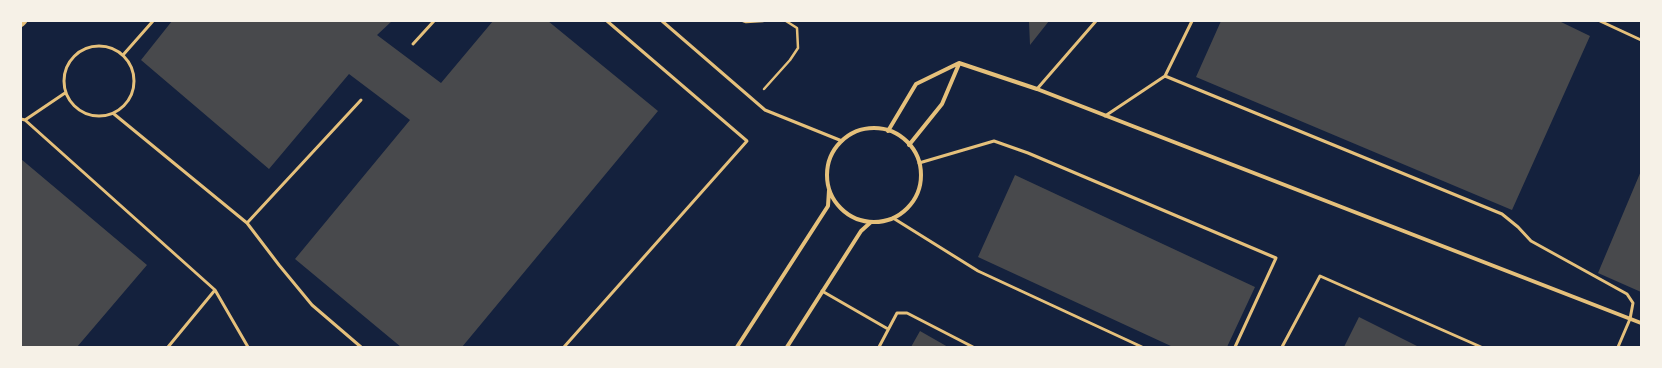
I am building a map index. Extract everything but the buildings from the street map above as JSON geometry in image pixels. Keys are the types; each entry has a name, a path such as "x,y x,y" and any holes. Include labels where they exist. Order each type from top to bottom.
{"street":[{"path":"909,145 942,104 959,63"},
{"path":"888,131 916,84 959,63 1037,90 1641,323"},
{"path":"736,347 828,206 829,190 827,173 829,162 836,147 857,131 872,128 888,131 909,145 919,163 920,182 917,193 907,209 893,218 871,222 860,220 842,210 829,190"},
{"path":"787,347 861,231 871,222"}],"lane":[{"path":"123,55 153,21"},
{"path":"413,44 434,21"},
{"path":"564,347 747,141 607,21"},
{"path":"662,21 765,110 842,141"},
{"path":"1037,90 1096,21"},
{"path":"1104,116 1165,76 1192,21"},
{"path":"1600,21 1641,40"},
{"path":"103,46 113,49 123,55 132,70 134,87 127,102 114,114 103,116 92,115 81,111 72,103 65,93 64,81 66,70 71,60 80,52 91,47 103,46"},
{"path":"1165,76 1502,214 1518,227 1531,241 1627,294 1633,303 1630,319 1618,347"},
{"path":"65,93 23,120 215,290 248,347"},
{"path":"247,223 361,100"},
{"path":"114,114 247,223 279,266 312,305 361,347"},
{"path":"919,163 994,141 1028,153 1276,258 1235,347"},
{"path":"893,218 978,271 1142,347"},
{"path":"1282,347 1320,276 1481,347"},
{"path":"168,347 215,290"},
{"path":"822,291 888,330"},
{"path":"879,347 897,313 907,313 973,347"}],"path":[{"path":"743,21 763,21"},
{"path":"754,100 790,60 798,48 797,28 792,22 786,21"}]}
